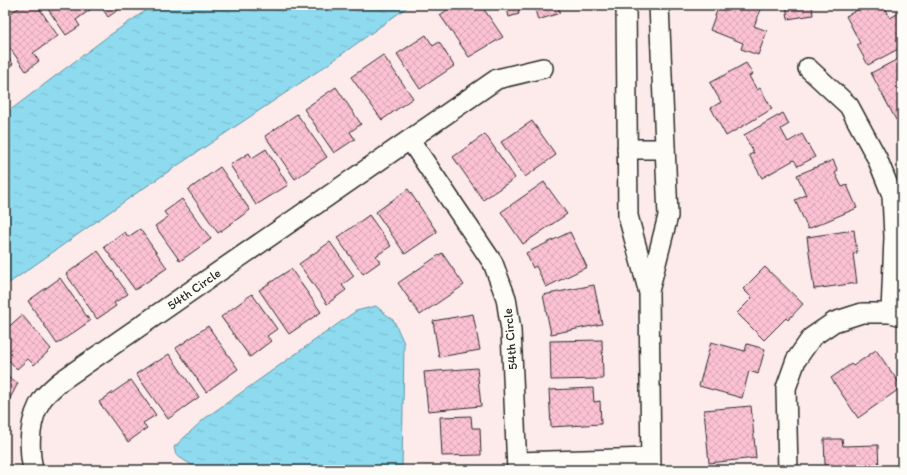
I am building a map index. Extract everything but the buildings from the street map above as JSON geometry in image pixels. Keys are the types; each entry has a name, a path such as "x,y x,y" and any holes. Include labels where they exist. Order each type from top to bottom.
{"street":[{"path":"626,5 628,216 649,293"},
{"path":"517,466 651,464 649,293 668,216 659,5"},
{"name":"54th Circle","path":"33,470 30,443 34,416 43,398 61,381 497,79 543,68"},
{"path":"788,470 786,388 796,360 812,337 834,322 862,313 896,314 892,195 877,158 849,106 808,68"},
{"name":"54th Circle","path":"410,140 493,263 506,298 511,330 517,466"},
{"path":"627,149 665,149"}],"water":[{"path":"154,5 410,5 327,65 138,192 5,286 5,114 107,37"},
{"path":"376,306 394,321 404,343 402,470 199,470 176,455 174,447 204,419 356,311"}]}
